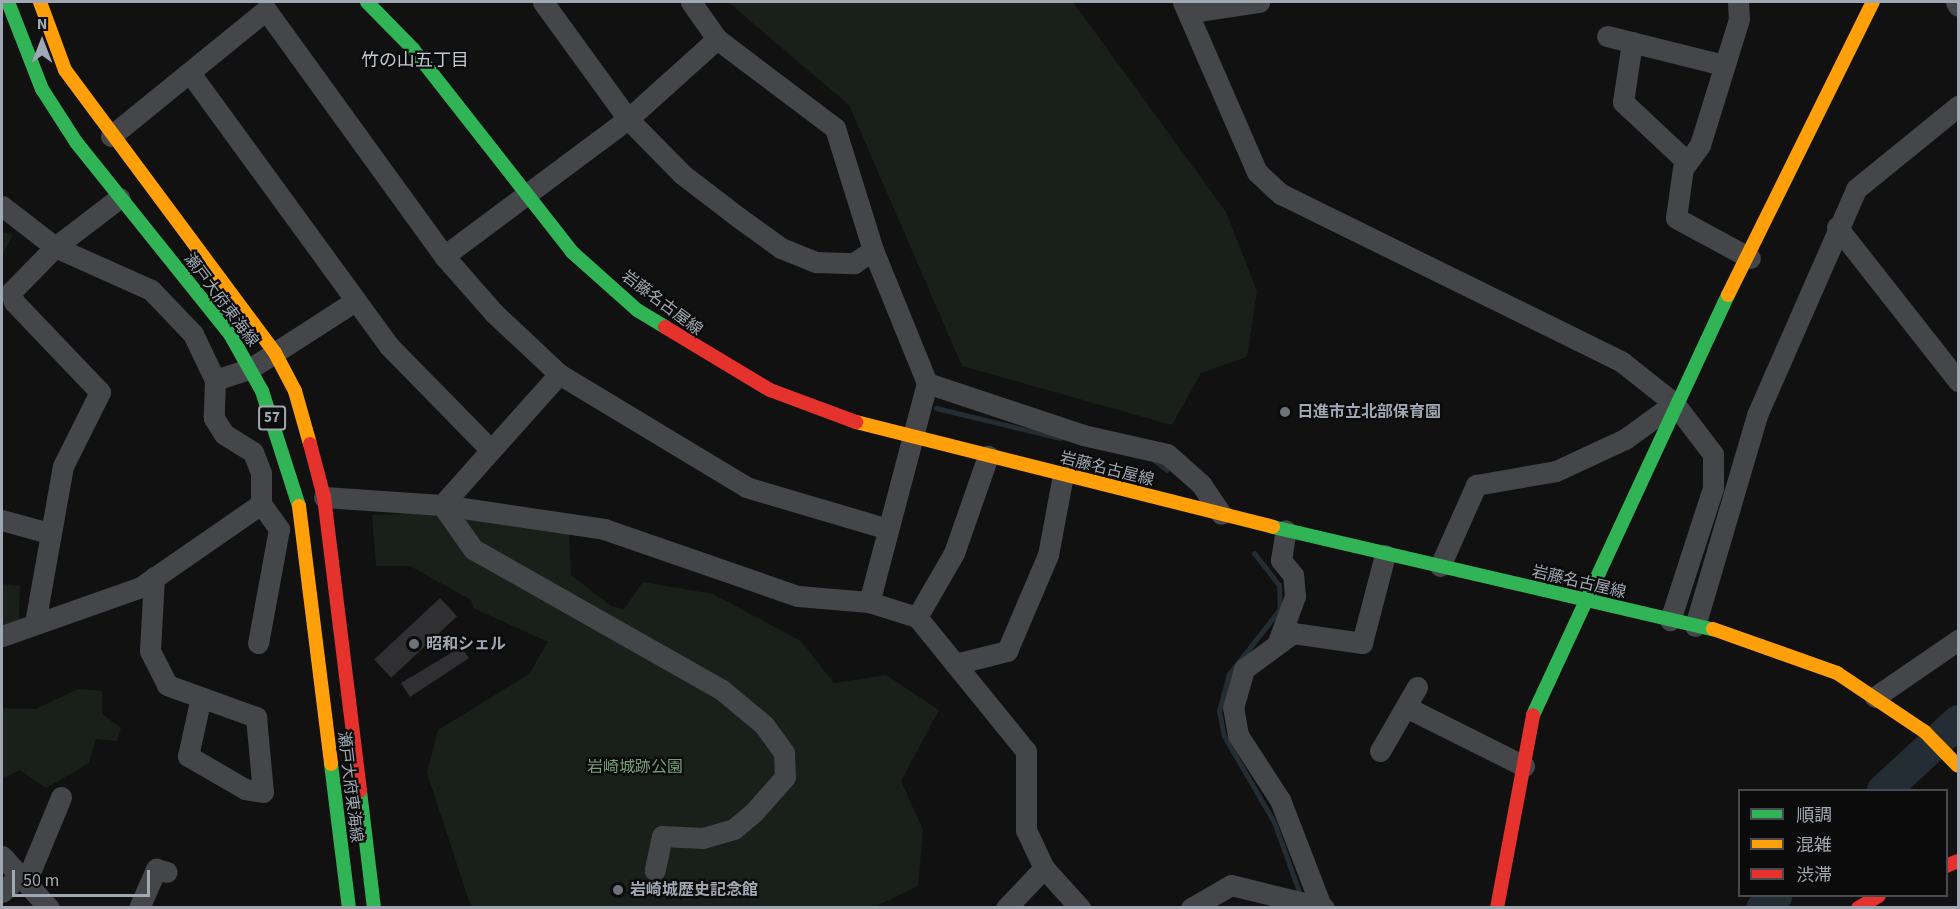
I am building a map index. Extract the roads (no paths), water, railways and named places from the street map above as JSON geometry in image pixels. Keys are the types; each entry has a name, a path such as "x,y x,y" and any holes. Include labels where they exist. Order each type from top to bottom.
{"main road":[{"name":"瀬戸大府東海線","path":"8,2 42,89 119,198 230,334 251,368 297,493 349,908"},
{"name":"瀬戸大府東海線","path":"40,2 66,70 111,136 275,353 295,391 324,497 374,908"},
{"name":"岩藤名古屋線","path":"367,2 413,49 525,196 572,252 637,310 696,349 770,390 851,421 1063,475 1385,555 1746,636 1837,673 1883,703 1959,766"},
{"path":"1497,908 1535,706 1674,403 1750,258 1873,2"},
{"path":"1858,908 1877,897"}],"street":[{"path":"543,2 628,119 682,174 781,248 816,262 844,263 873,250"},
{"path":"691,2 717,39 835,128 873,250 927,383 909,436 869,602"},
{"path":"1259,2 1187,7 1257,172 1281,194 1622,363 1674,403 1713,454 1713,488 1670,620"},
{"path":"1738,2 1739,19 1700,145 1686,161 1676,218 1750,258"},
{"path":"1956,2 1959,6"},
{"path":"111,136 266,10 444,256 494,314 559,374 746,487 888,529"},
{"path":"1607,36 1723,65"},
{"path":"444,256 628,119 717,39"},
{"path":"1632,42 1623,102 1686,161"},
{"path":"190,73 389,346 489,447"},
{"path":"1695,626 1756,415 1837,227 1856,189 1959,106"},
{"path":"35,623 49,533 63,466 100,392 14,302 11,292 55,247 119,198"},
{"path":"2,206 55,247 151,290 193,334 215,380 214,418 224,434 253,452 261,472 261,504 279,529 258,643"},
{"path":"1837,227 1959,381"},
{"path":"215,380 251,368 355,301"},
{"path":"442,505 489,447 559,374"},
{"path":"927,383 1083,435 1167,454 1201,484 1221,514"},
{"path":"1440,566 1476,485 1556,471 1625,439 1674,403"},
{"path":"917,617 954,553 988,456"},
{"path":"955,664 1007,651 1048,555 1063,475"},
{"path":"324,497 442,505 604,529 798,596 869,602 917,617 1026,751 1026,830 1044,868 1080,908"},
{"path":"2,636 35,623 110,600 154,577 261,504"},
{"path":"442,505 473,549 722,690 764,725 784,753 785,777 753,813 734,829 703,838 662,836 655,870"},
{"path":"2,519 49,533"},
{"path":"1278,642 1295,596 1293,575 1281,560 1286,530"},
{"path":"1191,908 1231,885 1312,903 1280,800 1238,735 1233,708 1244,669 1293,633 1362,644 1385,555"},
{"path":"154,577 150,651 167,685 201,697 256,717 263,792 245,789 188,756 201,697"},
{"path":"1883,703 1959,640"},
{"path":"1380,751 1417,687"},
{"path":"1406,707 1524,766"},
{"path":"2,892 23,878 62,797"},
{"path":"2,856 49,908"},
{"path":"1006,908 1044,868"},
{"path":"139,908 156,869 167,872"}],"waterway":[{"path":"936,408 1060,438"},
{"path":"1154,460 1167,470"},
{"path":"1254,553 1279,585 1280,609 1229,674 1219,711 1224,736 1274,822 1301,897"},
{"path":"1884,789 1958,721"},
{"path":"1762,908 1774,897"}],"place":[{"name":"日進市立北部保育園","path":"1285,412"},
{"name":"昭和シェル","path":"414,644"},
{"name":"岩崎城歴史記念館","path":"618,890"}],"district":[{"name":"竹の山五丁目","path":"415,61"}],"park label":[{"name":"岩崎城跡公園","path":"635,767"}]}
